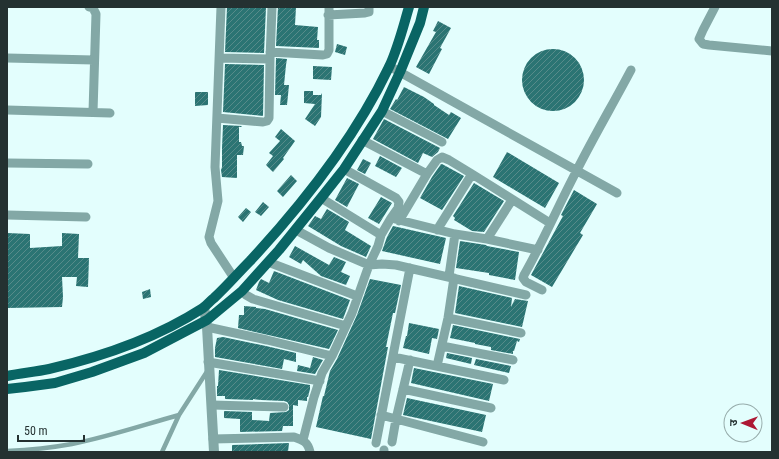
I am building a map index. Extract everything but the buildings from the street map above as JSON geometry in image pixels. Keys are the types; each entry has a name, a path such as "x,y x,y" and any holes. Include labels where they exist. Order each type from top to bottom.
{"main road":[{"path":"7,376 48,370 94,357 128,345 170,327 204,307 270,240 308,194 341,150 371,101 389,66 403,29 409,7"},
{"path":"7,389 55,383 92,372 144,353 207,324 268,262 296,230 344,169 382,111 420,23 424,7"}],"street":[{"path":"89,7 92,8 96,14 93,112"},
{"path":"221,7 215,167 218,201 209,237 234,278"},
{"path":"218,118 264,122 269,118 272,7"},
{"path":"220,58 327,54 329,50 328,11 365,13 369,12 369,7"},
{"path":"715,7 700,39 703,44 709,46 772,51"},
{"path":"7,58 94,60"},
{"path":"389,66 617,193"},
{"path":"542,290 526,282 523,278 524,275 538,250 576,170 631,70"},
{"path":"7,110 110,113"},
{"path":"382,111 442,142"},
{"path":"362,140 427,174"},
{"path":"303,440 314,397 322,374 352,313 357,296 378,246 381,235 395,219 437,160 442,157 550,223"},
{"path":"7,163 88,164"},
{"path":"344,169 396,198 399,202 395,219"},
{"path":"437,230 472,174"},
{"path":"321,198 381,235"},
{"path":"487,239 512,200"},
{"path":"7,215 86,217"},
{"path":"395,219 455,234 538,250"},
{"path":"296,230 329,248 369,265 396,265 526,294"},
{"path":"437,366 448,318 455,234"},
{"path":"268,262 357,296"},
{"path":"376,443 410,268"},
{"path":"242,290 246,295 253,299 346,326"},
{"path":"204,307 207,324 214,452"},
{"path":"448,318 521,333"},
{"path":"207,324 332,356"},
{"path":"442,346 513,360"},
{"path":"393,357 504,380"},
{"path":"392,442 410,360"},
{"path":"209,365 320,380"},
{"path":"403,389 491,408"},
{"path":"212,405 284,407"},
{"path":"381,415 484,442"},
{"path":"213,439 294,437 303,440 309,446 310,452"}],"lane":[{"path":"162,452 179,415 209,365"},
{"path":"7,451 72,444 179,415"}]}
